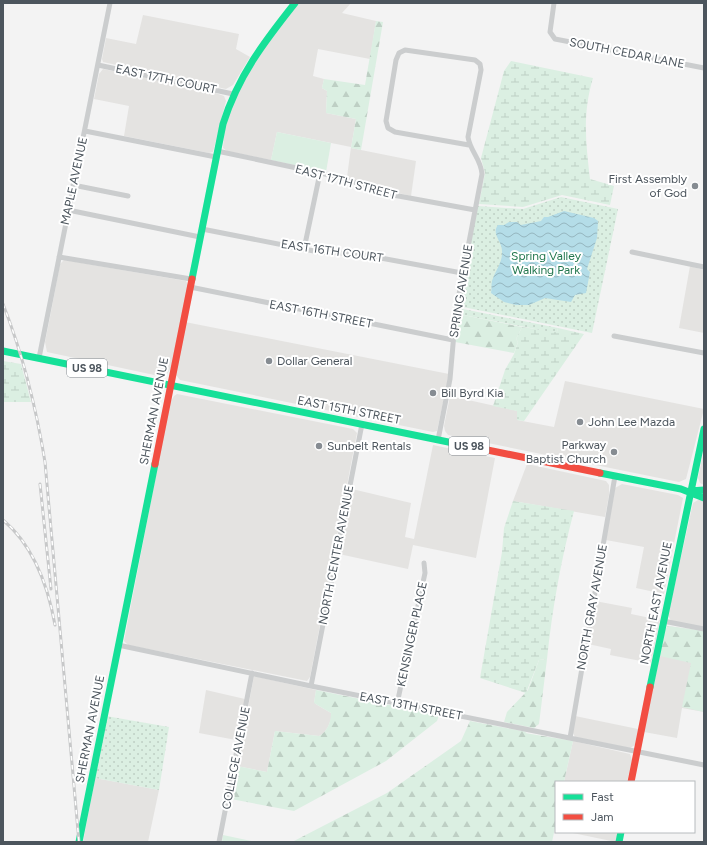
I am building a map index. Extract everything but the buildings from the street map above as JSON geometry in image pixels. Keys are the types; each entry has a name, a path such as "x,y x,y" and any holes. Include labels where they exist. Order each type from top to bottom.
{"main road":[{"name":"SHERMAN AVENUE","path":"79,842 225,115 233,94 254,55 295,3"},
{"name":"EAST 15TH STREET","path":"3,351 690,491 704,498"},
{"name":"NORTH EAST AVENUE","path":"631,781 663,621 704,429"},
{"name":"EAST 15TH STREET","path":"690,491 704,490"}],"street":[{"name":"MAPLE AVENUE","path":"39,358 110,3"},
{"name":"SOUTH CEDAR LANE","path":"554,3 550,32 551,36 563,41 704,68"},
{"path":"405,50 475,60 480,64 481,70 468,131 469,145 394,132 388,128 386,121 396,60 399,53 405,50"},
{"name":"EAST 17TH COURT","path":"98,65 233,94"},
{"name":"EAST 17TH STREET","path":"85,131 320,173 339,177 393,195 475,210"},
{"name":"SPRING AVENUE","path":"438,440 450,379 456,310 482,168 481,162 469,145"},
{"path":"304,249 320,173"},
{"path":"73,185 128,196"},
{"path":"68,210 200,237"},
{"name":"EAST 16TH COURT","path":"202,229 304,249 359,254 462,273"},
{"path":"632,252 704,267"},
{"path":"59,257 191,279"},
{"name":"EAST 16TH STREET","path":"190,287 453,340"},
{"path":"614,336 704,353"},
{"name":"NORTH CENTER AVENUE","path":"311,686 362,424"},
{"name":"NORTH GRAY AVENUE","path":"570,738 615,476"},
{"name":"KENSINGER PLACE","path":"397,704 425,573 424,563"},
{"path":"663,621 704,629"},
{"name":"EAST 13TH STREET","path":"118,645 397,704 704,765"},
{"name":"COLLEGE AVENUE","path":"219,842 252,673"}],"shaded area":[{"path":"298,3 351,3 342,13 376,21 370,59 318,49 313,76 324,79 322,88 327,91 326,113 356,119 351,148 416,161 411,196 369,186 347,177 351,147 277,132 271,160 227,151 223,148 225,127 238,88 266,43"},
{"path":"143,15 239,34 236,49 250,57 233,85 226,89 103,62 102,59 106,38 136,44"},
{"path":"103,69 207,90 224,96 226,101 213,152 209,153 124,136 129,106 94,99 99,74"},
{"path":"64,260 186,281 188,285 171,368 167,374 159,376 47,352 45,342 60,264"},
{"path":"690,266 704,270 704,333 679,328"},
{"path":"185,322 449,374 437,431 433,432 180,380 176,375 176,370"},
{"path":"565,381 704,409 686,479 679,482 448,435 445,431 444,426 450,396 518,411 517,420 554,427"},
{"path":"177,394 353,429 357,433 310,677 307,681 128,645 124,641 170,403"},
{"path":"433,445 495,458 476,558 413,545 408,569 339,554 352,489 411,503 405,537 414,539"},
{"path":"704,449 704,485 700,483 698,478"},
{"path":"527,464 606,481 609,485 609,495 605,517 513,501"},
{"path":"622,484 678,495 683,498 664,594 636,588 644,547 606,540 615,488"},
{"path":"698,500 704,500 704,627 671,621 668,615 693,503"},
{"path":"595,601 632,608 631,614 660,620 651,663 610,655 611,649 588,644"},
{"path":"668,626 704,631 704,712 682,708 677,738 644,732 665,630"},
{"path":"254,676 316,690 314,703 331,713 331,719 328,727 323,734 319,736 275,731 267,772 237,766"},
{"path":"206,690 245,699 236,740 199,733"},
{"path":"575,716 638,729 635,745 630,748 575,737 573,733"},
{"path":"573,741 630,754 632,760 627,781 564,781"},
{"path":"95,778 159,790 148,842 83,842"},
{"path":"573,833 618,833 616,842"}],"green space":[{"path":"376,21 383,22 361,150 351,148 356,119 326,113 327,91 322,88 324,79 365,85"},
{"path":"511,61 593,78 587,104 586,117 586,141 590,179 614,186 610,205 562,195 523,207 479,204 485,173 481,158 504,71"},
{"path":"277,132 331,143 326,172 271,160"},
{"name":"Spring Valley Walking Park","path":"561,197 618,209 592,333 458,306 478,206 523,209"},
{"path":"458,308 558,328 557,332 546,331 458,314"},
{"path":"458,314 522,327 516,339 518,342 514,353 455,342"},
{"path":"522,327 557,332 558,328 584,334 524,421 517,420 517,411 493,406 505,370 514,354 518,342 516,339"},
{"path":"3,361 21,364 31,402 3,402"},
{"path":"513,501 574,511 558,585 547,659 539,660 526,693 480,678 502,552 504,528"},
{"path":"668,626 704,631 704,712 682,707 691,663 660,656 665,630"},
{"path":"547,659 539,724 534,728 504,722 507,712 528,690 539,660"},
{"path":"316,690 439,715 437,721 386,761 294,811 231,799 237,766 267,772 275,731 319,736 324,732 329,723 331,713 314,703"},
{"path":"106,716 169,727 159,790 95,778"},
{"path":"470,721 527,732 525,733 573,741 564,781 555,781 555,828 552,842 292,842 387,793 461,741"},
{"path":"223,835 256,842 222,842"}],"water":[{"path":"564,211 594,218 598,221 597,238 587,269 590,272 586,293 575,295 571,302 545,298 529,305 516,305 504,302 491,293 492,281 502,255 502,247 496,235 496,228 498,225 504,225 509,222 517,222 521,225 541,221 544,217"}],"railway":[{"path":"3,304 17,342 28,382 45,462 79,842"},
{"path":"40,484 51,589"},
{"path":"3,520 14,530 23,542 38,568 44,581 55,625"}],"traffic: fast":[{"path":"192,279 223,124 229,107 236,90 253,60 295,3"},
{"path":"3,351 463,445"},
{"path":"650,687 704,429"},
{"path":"79,842 155,464"},
{"path":"600,473 681,489 704,498"},
{"path":"690,491 704,490"},
{"path":"619,842 621,833"}],"traffic: jam":[{"path":"155,464 192,279"},
{"path":"463,445 600,473"},
{"path":"631,781 650,687"}],"place":[{"name":"First Assembly of God","path":"695,186"},
{"name":"Dollar General","path":"269,361"},
{"name":"Bill Byrd Kia","path":"433,393"},
{"name":"John Lee Mazda","path":"580,422"},
{"name":"Sunbelt Rentals","path":"319,446"},
{"name":"Parkway Baptist Church","path":"614,452"}]}
